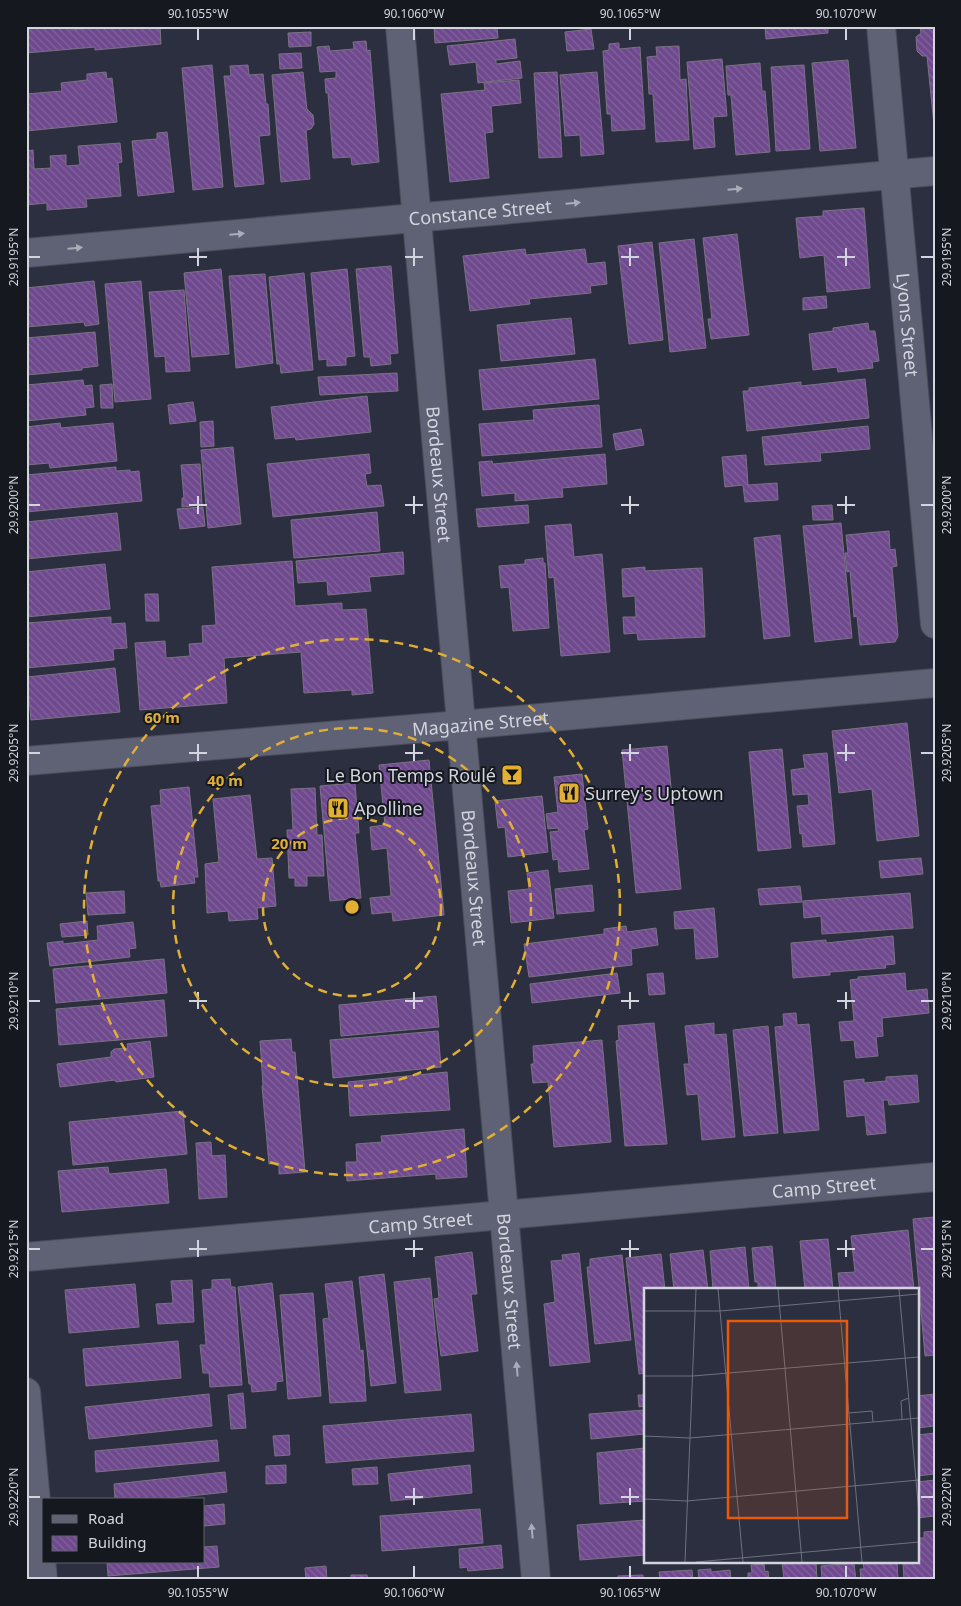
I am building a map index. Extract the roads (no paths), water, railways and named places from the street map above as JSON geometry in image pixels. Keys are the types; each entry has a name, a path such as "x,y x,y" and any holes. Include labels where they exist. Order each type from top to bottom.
{"street":[{"name":"Bordeaux Street","path":"400,26 536,1580"},
{"name":"Lyons Street","path":"881,26 935,624"},
{"name":"Constance Street","path":"26,253 935,171"},
{"name":"Magazine Street","path":"26,761 935,683"},
{"name":"Camp Street","path":"26,1256 935,1177"},
{"path":"26,1392 43,1580"}],"place":[{"name":"Le Bon Temps Roulé","path":"512,775"},
{"name":"Surrey's Uptown","path":"569,793"},
{"name":"Apolline","path":"338,808"}]}
